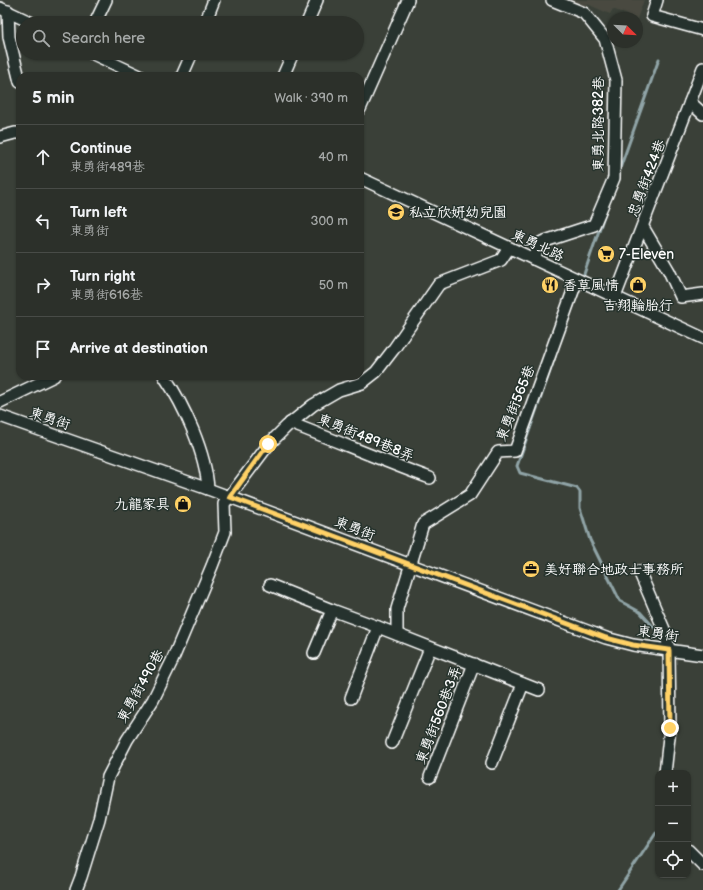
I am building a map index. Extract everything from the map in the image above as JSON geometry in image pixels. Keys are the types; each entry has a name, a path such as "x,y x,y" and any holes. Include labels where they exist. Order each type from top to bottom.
{"street":[{"path":"98,16 106,0"},
{"path":"208,16 214,0"},
{"path":"310,16 317,0"},
{"path":"364,100 408,0"},
{"name":"東勇北路382巷","path":"533,259 542,242 594,225 614,178 616,80 605,39 584,13 552,0"},
{"path":"657,0 652,16 703,30"},
{"path":"4,9 18,16"},
{"path":"4,9 18,72"},
{"path":"106,60 131,72"},
{"path":"184,72 189,60"},
{"path":"285,72 290,60"},
{"name":"忠勇街424巷","path":"615,297 703,68"},
{"path":"690,102 703,114"},
{"path":"0,137 16,133"},
{"name":"東勇北路","path":"364,180 703,338"},
{"path":"643,227 669,270 681,297 703,294"},
{"name":"東勇街490巷","path":"76,890 99,819 108,777 127,740 153,700 172,661 225,532 224,504 268,444 290,423 313,405 339,390 362,383 376,372 439,284 501,260 509,248"},
{"name":"東勇街565巷","path":"410,565 423,524 470,495 498,452 515,451 581,281"},
{"path":"0,402 46,380"},
{"path":"166,380 192,428 207,476 208,489"},
{"name":"東勇街","path":"0,416 230,497 606,638 633,645 703,655"},
{"name":"東勇街489巷8弄","path":"290,423 430,478"},
{"path":"397,634 397,608 410,565"},
{"path":"639,571 666,634 669,650 670,728 665,770"},
{"path":"270,585 540,690"},
{"path":"314,653 332,610"},
{"path":"351,698 378,627"},
{"path":"392,744 430,648"},
{"name":"東勇街560巷3弄","path":"430,777 474,664"},
{"path":"492,763 523,684"},
{"path":"691,853 703,865"}],"shaded area":[{"path":"561,0 644,0 640,12 620,12 613,9 611,12 607,13 587,4 583,8"}],"waterway":[{"path":"618,174 659,59"},
{"path":"582,280 605,213"},
{"path":"555,357 517,466 520,473 577,488 580,492 580,508 590,540 620,601 640,612 660,634"},
{"path":"618,890 655,834"}],"place":[{"name":"私立欣妍幼兒園","path":"396,212"},
{"name":"7-Eleven","path":"606,254"},
{"name":"香草風情","path":"550,285"},
{"name":"吉翔輪胎行","path":"638,285"},
{"name":"九龍家具","path":"183,504"},
{"name":"美好聯合地政士事務所","path":"531,569"}],"route":[{"path":"268,444 230,497 606,638 633,645 669,650 670,728"}]}
